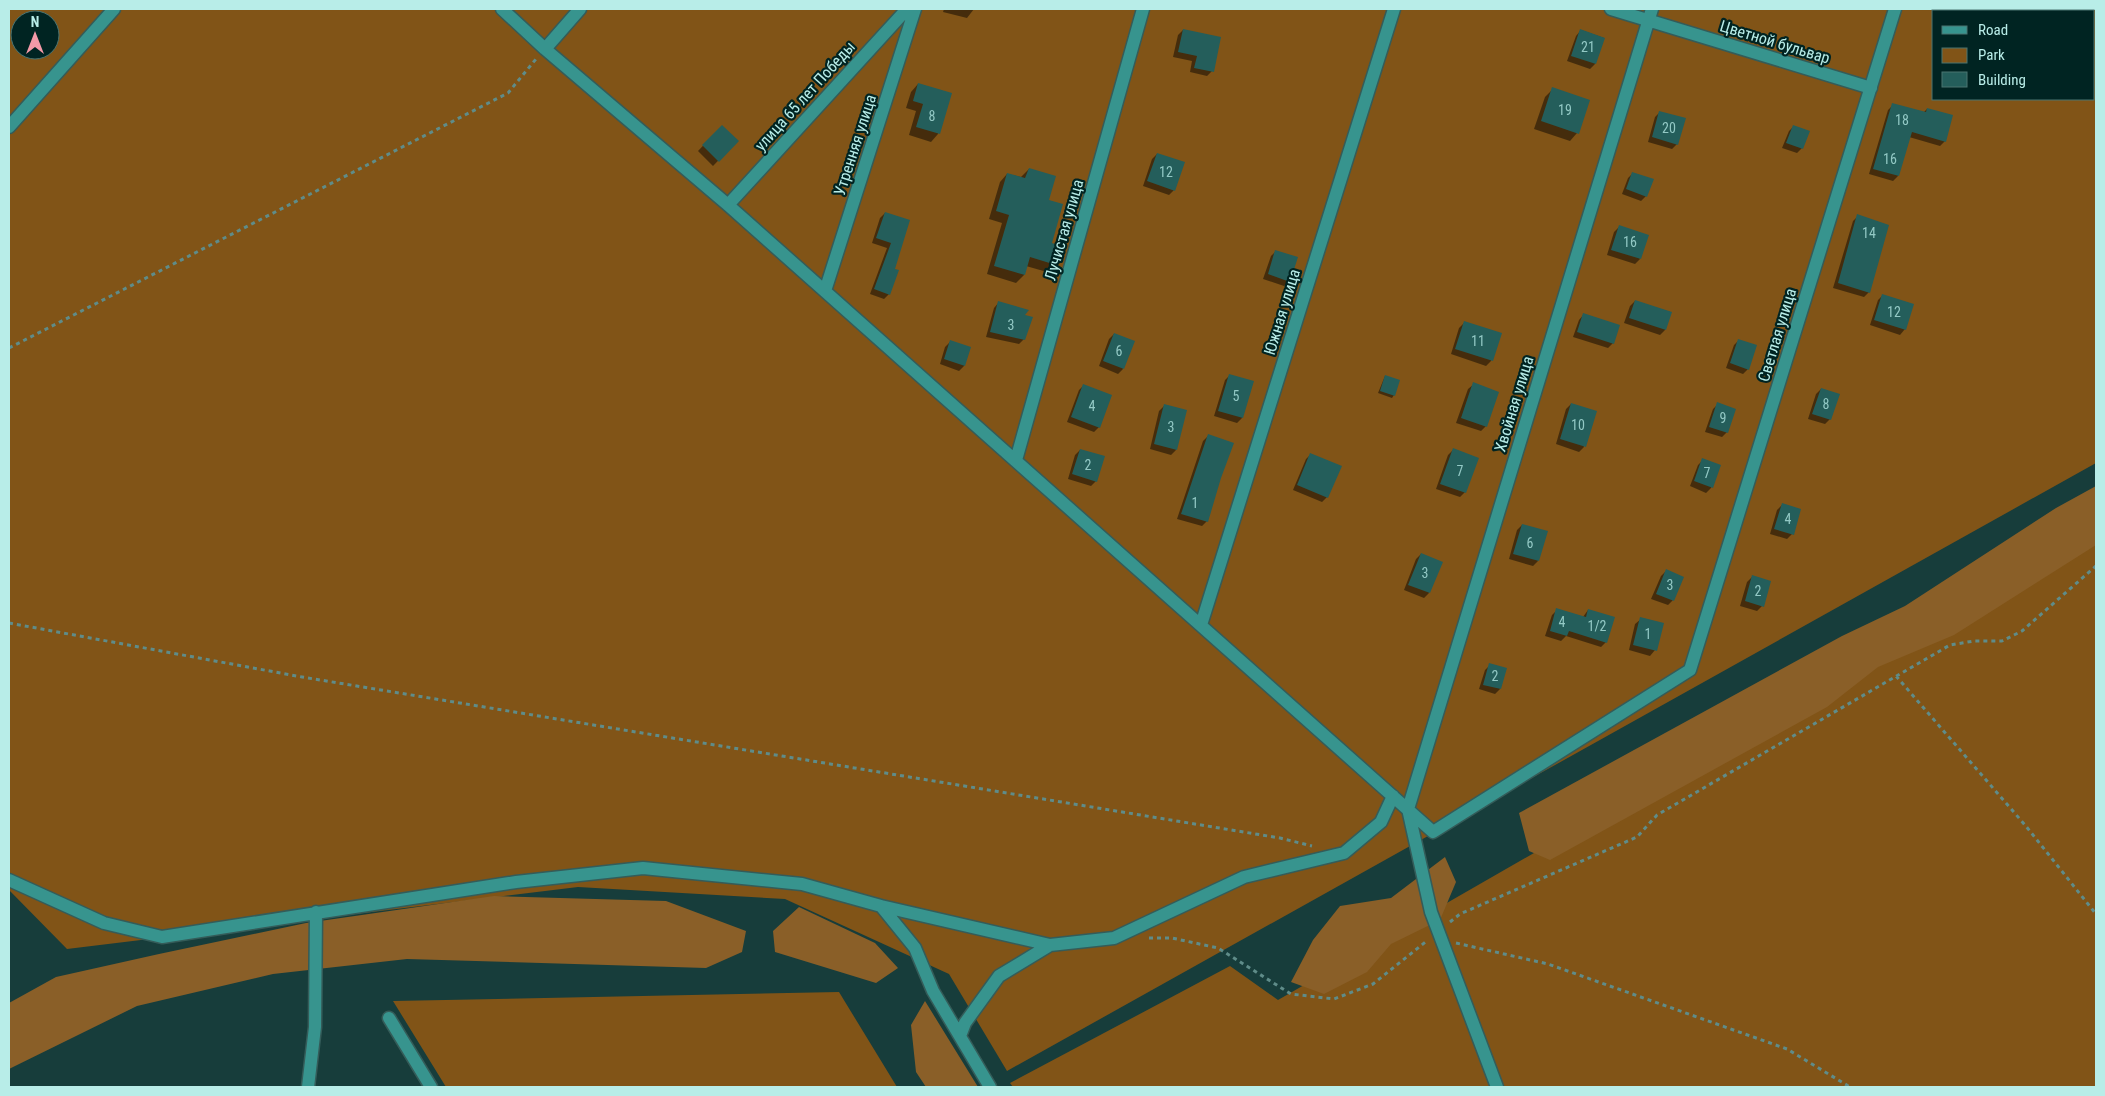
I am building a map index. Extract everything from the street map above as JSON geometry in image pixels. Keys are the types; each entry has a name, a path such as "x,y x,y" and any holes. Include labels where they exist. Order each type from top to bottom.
{"street":[{"path":"9,128 114,9"},
{"path":"502,9 545,49 728,205 1408,809 1431,912 1497,1087"},
{"path":"545,49 580,9"},
{"name":"улица 65 лет Победы","path":"728,205 907,9"},
{"name":"Утренняя улица","path":"825,291 915,9"},
{"name":"Лучистая улица","path":"1016,460 1143,9"},
{"name":"Южная улица","path":"1200,625 1394,9"},
{"name":"Цветной бульвар","path":"1611,9 1650,14 1871,88"},
{"name":"Светлая улица","path":"1408,809 1433,832 1690,670 1895,9"},
{"name":"Хвойная улица","path":"1408,809 1650,14"},
{"path":"9,880 104,923 162,937 516,882 643,868 802,884 881,906 1050,946 1114,938 1244,877 1344,853 1381,822 1393,796"},
{"path":"881,906 915,948 933,991 990,1087"},
{"path":"308,1087 315,1028 316,912"},
{"path":"960,1036 965,1023 999,976 1050,946"},
{"path":"389,1018 431,1087"}],"path":[{"path":"9,348 508,93 545,49"},
{"path":"1143,938 1172,938 1218,948 1291,994 1334,999 1373,984 1440,936 1460,914 1637,837 1656,815 1950,645 1974,641 2002,641 2022,631 2096,566"},
{"path":"9,623 302,677 1280,838 1317,847"},
{"path":"1896,676 2024,825 2096,914"},
{"path":"1440,936 1548,964 1778,1046 1850,1087"}],"green space":[{"path":"9,9 2096,9 2096,463 1007,1071 949,974 785,899 578,887 67,949 9,890"},
{"path":"2096,530 2096,1087 1013,1087 1010,1083 1230,966 1278,1000"},
{"path":"839,992 897,1087 446,1087 393,1001"}],"shaded area":[{"path":"2096,486 2096,545 1954,635 1878,667 1827,707 1550,860 1529,851 1519,813 1842,636 1905,606 2056,508"},
{"path":"1445,857 1456,882 1440,920 1391,944 1367,972 1324,994 1291,982 1313,940 1340,906 1391,898"},
{"path":"494,896 666,901 746,931 742,952 706,968 407,959 273,974 137,1006 9,1069 9,1003 56,977 306,923"},
{"path":"799,907 875,943 898,968 876,983 775,952 773,931"},
{"path":"925,1001 978,1087 926,1087 916,1072 911,1025"}],"building":[{"path":"1183,29 1221,37 1214,72 1194,68 1197,56 1178,52"},
{"path":"1580,29 1605,38 1596,64 1571,56"},
{"path":"918,83 952,93 940,134 916,127 923,104 913,101"},
{"path":"1552,87 1590,100 1579,134 1541,121"},
{"path":"1892,103 1926,112 1927,108 1953,115 1946,142 1912,132 1899,176 1873,169"},
{"path":"1659,111 1686,118 1678,145 1652,137"},
{"path":"722,125 739,141 719,162 702,145"},
{"path":"1793,125 1810,131 1803,149 1786,143"},
{"path":"1157,153 1185,162 1175,191 1147,181"},
{"path":"1029,168 1056,176 1049,200 1063,204 1052,243 1061,246 1056,265 1030,257 1025,275 994,266 1009,215 996,211 1007,173 1025,178"},
{"path":"1632,172 1654,179 1647,197 1626,189"},
{"path":"885,212 910,220 895,269 899,270 890,295 874,289 891,243 876,238"},
{"path":"1857,214 1889,225 1870,293 1838,283"},
{"path":"1619,225 1649,235 1641,259 1611,250"},
{"path":"1275,250 1298,257 1290,282 1268,274"},
{"path":"1882,294 1914,304 1906,330 1874,320"},
{"path":"1635,300 1672,312 1666,330 1629,318"},
{"path":"998,301 1029,310 1025,315 1033,317 1025,340 990,332"},
{"path":"1583,313 1620,325 1614,344 1577,332"},
{"path":"1464,321 1502,333 1493,361 1455,349"},
{"path":"1114,333 1135,341 1124,369 1103,361"},
{"path":"1738,339 1757,345 1749,370 1730,363"},
{"path":"950,340 971,347 965,366 944,359"},
{"path":"1229,374 1254,381 1243,418 1218,411"},
{"path":"1385,375 1400,380 1395,396 1380,391"},
{"path":"1473,382 1499,392 1487,427 1461,418"},
{"path":"1083,384 1112,395 1100,428 1071,417"},
{"path":"1821,388 1840,394 1831,420 1812,414"},
{"path":"1717,402 1736,409 1728,433 1709,427"},
{"path":"1571,403 1597,411 1586,447 1560,439"},
{"path":"1164,404 1187,410 1177,450 1154,444"},
{"path":"1208,434 1234,443 1208,522 1181,514"},
{"path":"1453,448 1479,458 1466,493 1440,484"},
{"path":"1080,449 1105,456 1097,482 1072,474"},
{"path":"1310,453 1342,466 1328,498 1297,485"},
{"path":"1702,458 1721,465 1713,488 1694,481"},
{"path":"1782,503 1801,509 1794,535 1774,529"},
{"path":"1522,524 1548,531 1539,561 1513,554"},
{"path":"1421,553 1443,562 1430,593 1408,585"},
{"path":"1666,569 1684,577 1674,601 1656,594"},
{"path":"1752,575 1771,581 1764,607 1745,601"},
{"path":"1556,608 1586,617 1588,609 1615,617 1607,643 1569,631 1567,636 1550,631"},
{"path":"1640,617 1664,623 1657,651 1633,645"},
{"path":"1489,663 1507,668 1501,689 1483,685"}]}
